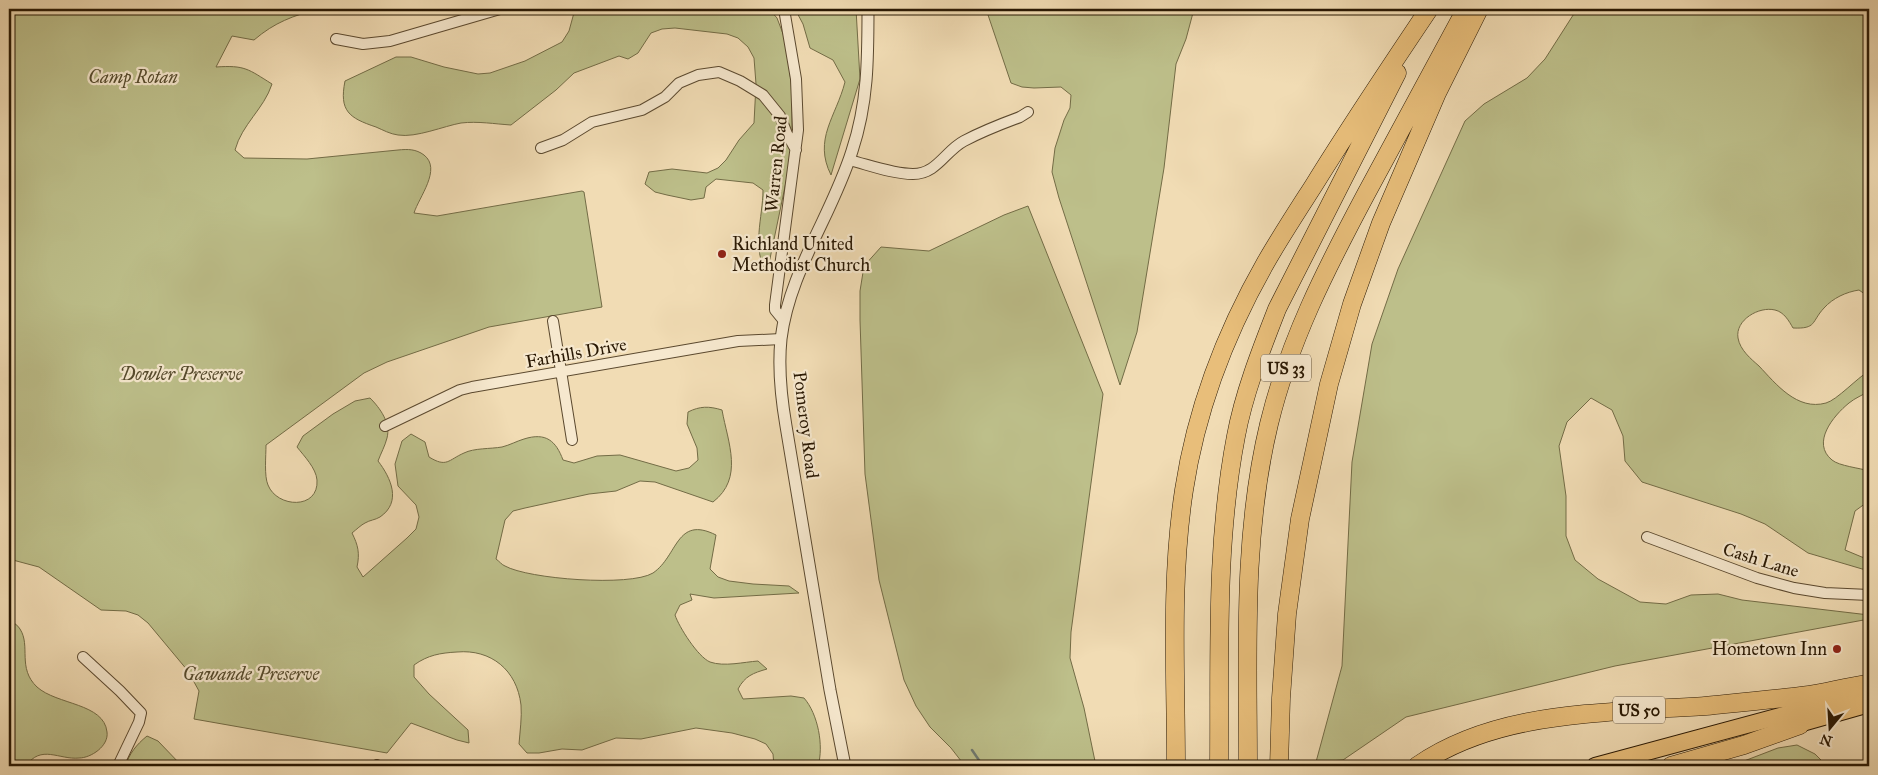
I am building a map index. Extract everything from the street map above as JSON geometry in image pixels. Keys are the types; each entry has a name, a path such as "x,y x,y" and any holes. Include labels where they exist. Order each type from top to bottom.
{"highway":[{"path":"1176,766 1176,561 1184,488 1204,404 1221,356 1240,312 1266,262 1363,105 1430,9"},
{"name":"US 33","path":"1219,766 1221,562 1229,478 1236,434 1262,348 1280,302 1430,9"},
{"name":"US 33","path":"1248,766 1251,534 1261,464 1275,403 1286,366 1309,306 1346,232 1466,9"},
{"path":"1280,763 1281,698 1287,614 1300,519 1329,384 1352,304 1381,223 1429,111 1479,9"},
{"name":"US 50","path":"1417,766 1466,739 1533,721 1569,716 1712,706 1809,695 1869,684"},
{"path":"1595,766 1869,692"},
{"path":"1671,766 1744,745 1800,725 1869,704"},
{"path":"1628,766 1757,733 1800,725"}],"street":[{"path":"336,39 363,44 390,41 500,9"},
{"name":"Warren Road","path":"784,9 794,63 798,105 796,150 775,305 775,310 784,321"},
{"name":"Pomeroy Road","path":"845,766 830,690 781,398 781,339 784,321 797,280 849,160 860,125 868,71 868,9"},
{"path":"541,148 563,140 592,122 642,110 665,97 679,83 698,75 719,72 740,81 763,96 780,116 796,150"},
{"path":"849,160 912,174 926,172 935,167 955,147 964,141 1028,112"},
{"path":"553,321 572,440"},
{"name":"Farhills Drive","path":"385,426 460,390 738,342 781,339"},
{"name":"Cash Lane","path":"1647,537 1756,578 1794,588 1825,593 1869,595"},
{"path":"83,657 141,713 140,722 118,766"}],"green space":[{"path":"9,9 318,9 284,20 254,40 232,36 216,67 246,69 272,84 264,101 238,141 235,150 244,158 307,159 402,150 415,151 424,155 429,161 431,168 428,183 414,213 437,216 584,192 602,307 489,327 387,362 364,373 266,445 268,485 273,493 288,501 305,501 311,497 316,490 317,480 312,467 297,447 303,436 355,401 370,398 381,411 386,421 387,438 378,461 390,482 392,497 387,511 380,517 363,524 352,533 358,549 357,567 363,577 416,529 419,517 416,505 398,486 395,464 402,441 411,434 425,442 429,457 440,462 447,462 472,450 502,447 524,439 538,437 553,443 563,460 574,463 597,456 620,455 676,471 689,468 698,460 697,448 687,424 688,412 705,407 722,410 730,447 731,471 723,493 713,502 655,482 640,481 616,491 589,494 513,511 505,520 496,559 503,565 517,571 535,575 579,580 623,580 653,573 661,566 679,540 693,530 703,530 716,535 710,569 718,577 729,581 789,586 799,593 714,598 690,594 692,600 680,605 675,615 677,620 695,648 710,662 728,664 758,661 767,669 754,674 744,681 738,689 743,699 791,696 804,698 813,713 818,730 820,758 818,766 774,766 773,754 766,744 732,733 696,728 641,739 616,738 582,750 562,749 527,753 519,744 521,705 514,682 508,672 491,658 469,652 451,652 424,659 414,665 414,677 429,694 468,730 469,743 411,723 387,753 194,719 199,691 188,671 148,623 138,615 126,611 101,610 39,567 9,559"},
{"path":"575,9 769,9 777,18 785,39 792,88 792,153 767,273 762,264 759,243 763,190 753,183 716,179 706,187 704,198 691,200 655,192 645,184 649,172 672,169 707,173 718,168 754,123 756,84 754,58 748,47 738,38 727,34 675,28 662,29 651,33 638,53 628,59 619,56 574,73 556,90 511,125 480,122 461,123 413,135 398,135 359,120 348,112 345,106 345,81 396,57 411,57 444,67 478,74 490,73 525,61 562,42 569,31"},
{"path":"795,9 856,9 860,79 831,175 824,150 825,139 845,82 833,60 810,48 803,24"},
{"path":"986,9 1194,9 1186,39 1176,64 1164,168 1137,332 1120,385 1052,172 1055,148 1070,108 1071,95 1061,87 1034,88 1022,87 1011,83"},
{"path":"1577,9 1869,9 1869,297 1859,290 1840,296 1824,308 1813,324 1801,328 1793,328 1786,317 1778,311 1769,309 1755,312 1740,325 1738,338 1746,354 1780,388 1797,400 1806,403 1815,404 1831,401 1869,371 1869,391 1851,401 1831,422 1824,438 1824,446 1826,453 1835,462 1869,471 1869,498 1866,503 1855,511 1845,550 1869,560 1869,571 1808,553 1765,524 1741,514 1642,482 1625,461 1623,436 1612,410 1591,398 1567,422 1559,446 1566,496 1566,536 1575,560 1598,579 1640,602 1666,604 1691,595 1718,594 1742,600 1869,615 1869,619 1615,666 1406,717 1343,760 1316,762 1342,666 1352,462 1372,344 1398,269 1465,121 1484,104 1527,78 1545,59"},
{"path":"1028,206 1103,394 1071,632 1070,658 1084,708 1096,766 965,766 951,748 930,727 916,706 904,680 879,580 865,474 860,320 860,291 864,266 881,247 929,251 1004,215"},
{"path":"9,619 19,628 23,636 27,672 37,687 56,698 89,710 98,715 104,722 107,737 102,746 94,753 79,758 44,754 32,759 26,766 9,766"},
{"path":"147,736 158,741 182,766 125,766 134,750"},
{"path":"1797,745 1815,754 1827,766 1731,766 1778,748"}],"waterway":[{"path":"972,750 983,766"}],"place":[{"name":"Richland United Methodist Church","path":"722,254"},
{"name":"Hometown Inn","path":"1837,649"}],"park label":[{"name":"Camp Rotan","path":"133,77"},
{"name":"Dowler Preserve","path":"181,374"},
{"name":"Gawande Preserve","path":"251,674"}]}
